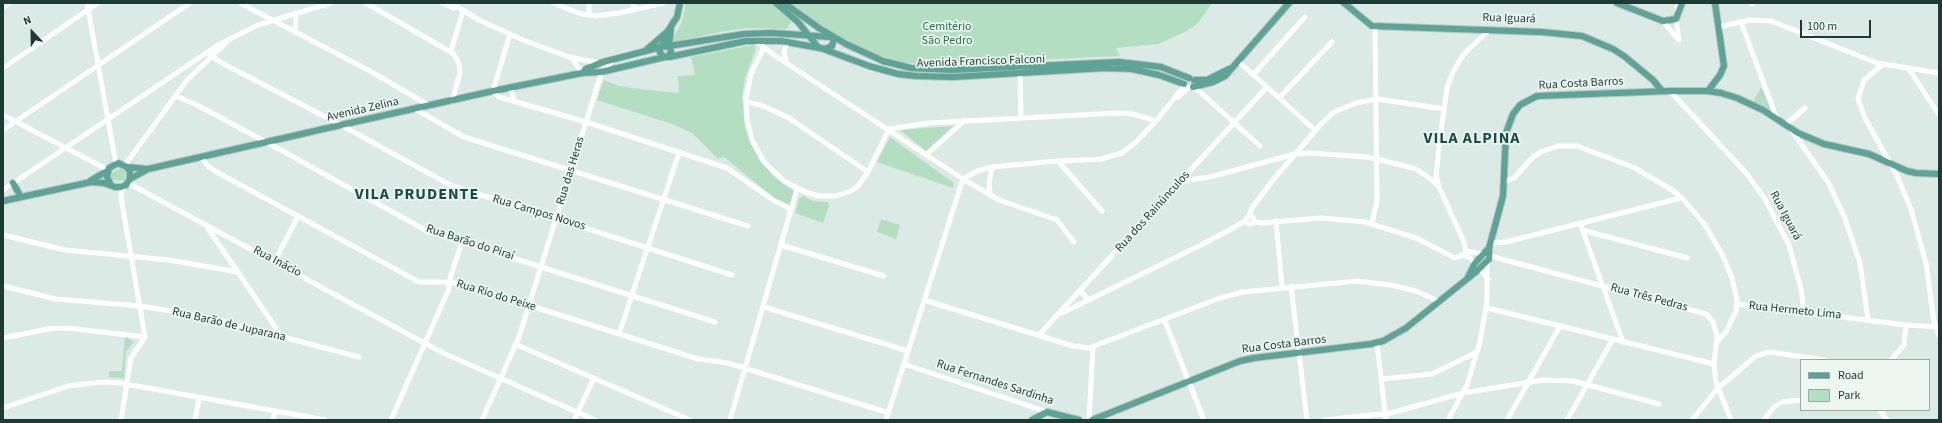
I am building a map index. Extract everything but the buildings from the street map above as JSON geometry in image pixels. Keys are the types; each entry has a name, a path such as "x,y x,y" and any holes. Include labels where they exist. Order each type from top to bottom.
{"main road":[{"path":"670,30 669,46 671,51 667,57 660,53 661,48 670,30 677,17 680,3"},
{"path":"582,73 584,70 600,63 614,59 669,46 744,34 791,34 808,35 833,37 832,46 818,48 808,35 794,18 776,3"},
{"name":"Avenida Francisco Falconi","path":"784,3 833,37 883,61 911,68 951,70 1132,69 1158,74 1189,84"},
{"path":"1189,84 1207,80 1232,67 1289,3"},
{"path":"1344,3 1368,23 1375,26"},
{"path":"1618,3 1663,21 1676,18 1682,3"},
{"path":"1708,91 1720,76 1724,66 1715,3"},
{"path":"791,34 794,29 794,18"},
{"name":"Rua Iguará","path":"1375,26 1543,32 1582,36 1613,49 1624,56 1653,80 1662,91"},
{"path":"644,52 670,30"},
{"name":"Avenida Francisco Falconi","path":"582,73 602,71 723,45 756,40 787,42 818,48 883,70 916,76 953,77 1020,70"},
{"name":"Avenida Zelina","path":"126,166 148,169 493,91 582,73"},
{"name":"Rua Costa Barros","path":"1092,420 1240,361 1377,343 1406,328 1468,277 1480,269 1488,259 1502,196 1506,133 1514,114 1520,105 1526,100 1545,95 1708,91 1737,98 1763,110 1787,126 1824,144 1869,154 1916,173 1939,174"},
{"path":"3,201 84,183 98,182 117,187 127,183 130,172 126,166 116,164 84,183"},
{"name":"Avenida Zelina","path":"127,183 148,169"},
{"path":"108,170 107,177 111,185"},
{"path":"13,183 21,197"},
{"name":"Rua Costa Barros","path":"1468,277 1475,263 1490,246"},
{"path":"1480,269 1483,254"},
{"path":"1032,420 1047,412"},
{"name":"Rua Fernandes Sardinha","path":"1047,412 1079,420"}],"street":[{"path":"3,7 9,3"},
{"path":"87,3 116,164"},
{"path":"3,68 98,3"},
{"path":"3,130 190,3"},
{"path":"240,3 274,20 430,106"},
{"path":"3,190 189,64 209,54 231,38 247,29 331,3"},
{"path":"366,3 451,51 457,59 460,73 452,101"},
{"path":"442,3 461,10 510,34 570,57 600,63"},
{"path":"451,3 461,10"},
{"path":"553,3 581,14 589,15 601,15 634,10 664,3"},
{"path":"589,3 589,15"},
{"path":"633,3 634,10"},
{"path":"1676,3 1678,10"},
{"path":"451,51 461,10"},
{"path":"295,32 296,13"},
{"path":"1253,75 1305,17"},
{"path":"1663,21 1679,40 1676,18"},
{"path":"1718,27 1741,22 1761,20 1771,21 1882,65 1939,73"},
{"path":"1741,22 1777,119"},
{"path":"1372,224 1377,201 1375,26"},
{"path":"1475,263 1465,253 1464,242 1439,187 1437,169 1447,88 1457,63 1489,30"},
{"path":"510,34 493,91 499,97 586,122 734,171 773,200 791,209"},
{"path":"756,40 774,55 963,179 990,195 1008,203 1057,220 1074,242"},
{"path":"786,62 784,52 787,42"},
{"path":"1279,98 1332,42"},
{"path":"764,47 751,74 746,102 749,131 757,151 770,168 784,181 797,189 819,196 836,196 851,191 868,172 889,130"},
{"path":"774,55 784,52"},
{"path":"126,166 176,96 209,54"},
{"name":"Rua Campos Novos","path":"209,54 220,62 341,125 450,185 732,275"},
{"path":"570,57 582,73"},
{"name":"Rua das Heras","path":"482,420 515,344 529,306 602,71 614,59"},
{"path":"1238,61 1315,130"},
{"path":"189,64 196,70"},
{"path":"1882,65 1864,80 1858,99 1865,118 1891,163 1909,204 1922,246 1929,276 1939,335"},
{"path":"1909,69 1939,115"},
{"path":"1020,70 1021,118"},
{"path":"886,420 963,179 977,171 992,167 1101,159 1122,153 1136,142 1189,84 1199,91 1260,146"},
{"name":"Rua dos Rainúnculos","path":"1038,336 1060,314 1267,87"},
{"path":"511,88 514,101"},
{"name":"Rua Iguará","path":"1670,91 1736,162 1765,200 1788,245 1801,289 1804,311"},
{"name":"Rua Barão do Piraí","path":"176,96 199,106 427,231 715,322"},
{"path":"1060,314 1246,221 1252,208 1269,185 1315,130 1328,117 1344,107 1377,99 1444,109"},
{"path":"746,102 761,105 789,118 868,172"},
{"path":"1805,108 1787,126 1828,182 1844,216 1860,263 1868,320"},
{"path":"415,109 464,137 748,226"},
{"path":"889,130 928,123 1119,113 1134,114 1156,121"},
{"path":"3,115 108,170"},
{"path":"926,154 964,121"},
{"name":"Rua Hermeto Lima","path":"1503,182 1514,178 1533,157 1541,152 1558,146 1577,146 1646,173 1681,198 1705,225 1723,256 1732,278 1737,304 1804,311 1906,325 1937,327"},
{"path":"619,334 679,153"},
{"path":"1181,181 1210,177 1295,154 1339,154 1376,159 1416,169 1439,187"},
{"name":"Rua Rio do Peixe","path":"201,157 208,166 215,171 414,280 425,283 450,282 698,360 720,361 746,368 889,413"},
{"path":"1058,161 1102,211"},
{"path":"990,195 989,183 992,167"},
{"path":"121,420 132,353 145,337 121,197 127,183"},
{"name":"Rua Inácio","path":"127,183 443,353 595,420"},
{"path":"730,420 797,189"},
{"path":"1490,246 1681,198"},
{"path":"274,261 298,216"},
{"path":"1249,216 1253,218 1253,222"},
{"path":"1246,221 1249,224 1253,222 1262,223 1320,218 1372,224 1416,238 1457,258 1465,253"},
{"path":"1276,221 1282,287"},
{"path":"1580,223 1623,342"},
{"path":"207,226 282,338"},
{"path":"1582,230 1687,258"},
{"path":"3,235 65,250 131,256 238,272"},
{"path":"391,420 448,291 462,242"},
{"path":"781,245 884,276"},
{"name":"Rua Três Pedras","path":"1465,253 1483,254 1488,259 1603,286 1706,314 1715,328 1717,342 1714,364 1718,388 1731,420"},
{"path":"1448,420 1463,393 1477,352 1487,308 1488,259"},
{"path":"1480,269 1488,279"},
{"path":"924,300 1073,346 1093,347 1230,294 1282,287 1343,281 1374,282 1416,291 1438,302"},
{"name":"Rua Barão de Juparana","path":"3,286 56,299 140,306 218,320 359,357"},
{"path":"1291,286 1307,420"},
{"path":"1080,292 1089,300"},
{"path":"1717,342 1731,325 1737,304"},
{"path":"764,307 908,351"},
{"path":"1487,308 1714,364"},
{"path":"1164,319 1204,420"},
{"path":"1892,359 1904,345 1906,325"},
{"path":"1507,420 1560,326"},
{"path":"3,338 62,328 145,337"},
{"path":"1568,420 1613,339"},
{"path":"1377,343 1386,420"},
{"path":"515,344 690,420"},
{"path":"1089,420 1093,347"},
{"path":"1382,379 1432,374 1477,352"},
{"path":"1692,420 1718,388 1751,360 1763,353 1769,352 1818,359"},
{"name":"Rua Fernandes Sardinha","path":"904,364 1047,412"},
{"path":"574,420 594,378"},
{"path":"1324,420 1385,414 1463,393 1529,381 1556,380 1587,384 1659,404"},
{"path":"3,408 77,384 101,382 127,384 325,420"},
{"path":"195,420 199,398"},
{"path":"1764,420 1774,407 1782,402 1800,400"},
{"path":"274,420 275,411"},
{"path":"1881,411 1887,420"}],"green space":[{"path":"686,3 770,3 788,17 791,23 786,29 749,28 725,31 675,42 672,40 682,22"},
{"name":"Cemitério São Pedro","path":"787,3 1212,3 1198,23 1185,32 1158,44 1116,48 1120,56 928,65 902,62 866,51 835,34"},
{"path":"754,45 756,49 745,78 742,95 745,127 751,144 759,159 773,176 794,191 790,205 777,200 724,157 718,159 692,133 672,124 597,100 604,80 619,86 679,93 678,76 695,75 691,57"},
{"path":"1761,87 1773,113 1753,102"},
{"path":"953,126 926,151 900,130"},
{"path":"890,137 954,183 953,188 877,162"},
{"path":"122,168 127,173 125,180 119,181 111,179 111,173"},
{"path":"803,196 813,201 828,202 829,206 823,223 795,213 799,199"},
{"path":"881,219 900,225 896,239 877,232"},
{"path":"125,336 134,342 126,351 124,378 109,377 109,371 122,371"}],"district":[{"name":"VILA ALPINA","path":"1472,139"},
{"name":"VILA PRUDENTE","path":"417,195"}]}
